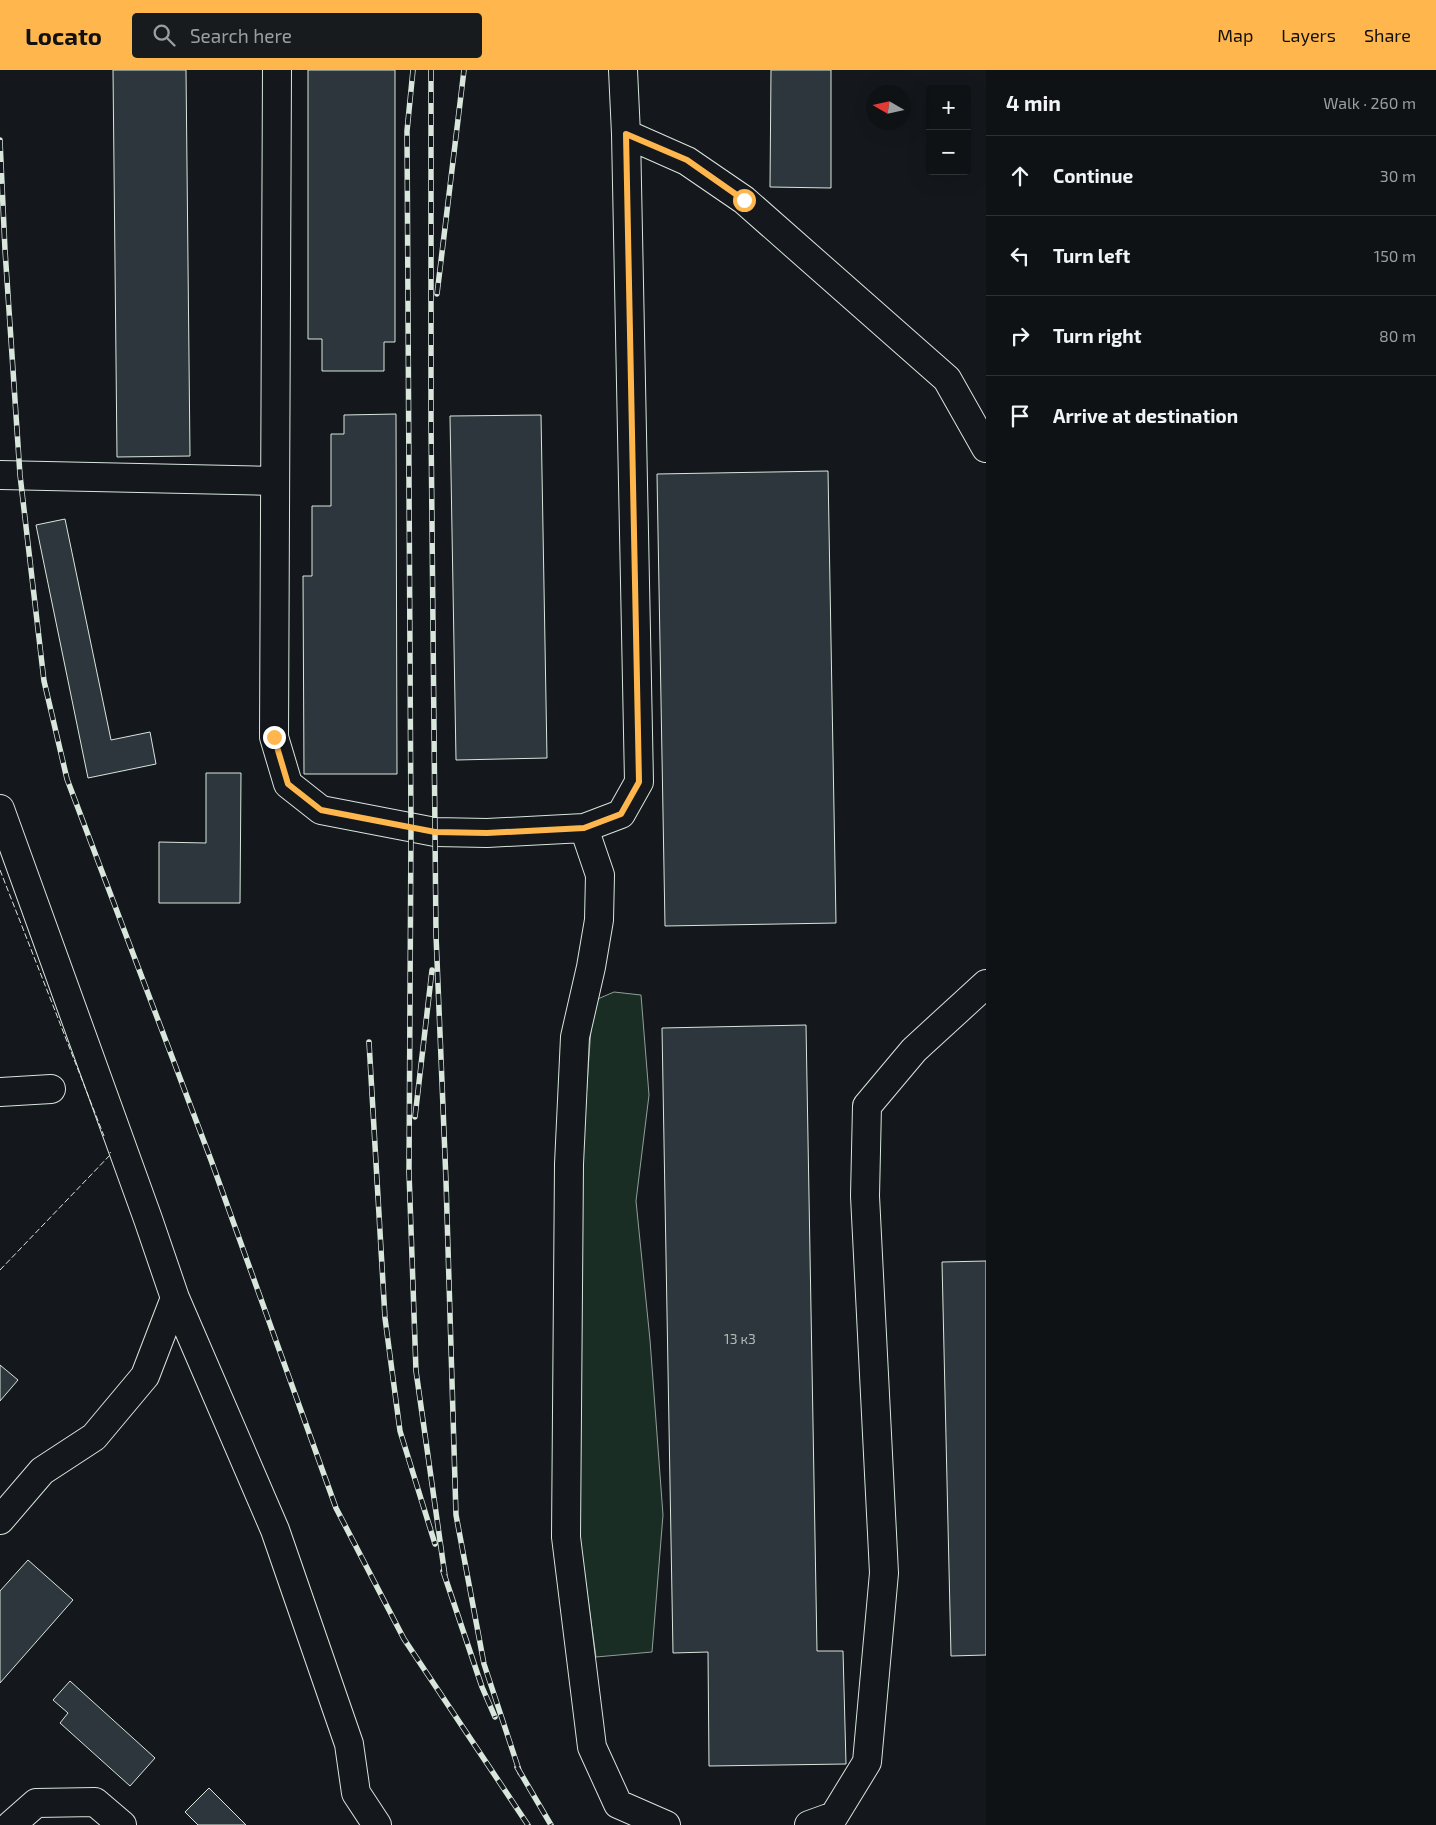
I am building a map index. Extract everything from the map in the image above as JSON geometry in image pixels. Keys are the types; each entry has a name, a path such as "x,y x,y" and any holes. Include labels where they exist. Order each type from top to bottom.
{"lane":[{"path":"276,70 274,737 288,784 321,810 427,831 487,833 584,828 621,814 639,782 626,134 623,70"},
{"path":"626,134 687,160 744,200 947,379 986,448"},
{"path":"0,475 274,481"},
{"path":"0,809 148,1218 175,1298 275,1530 349,1744 356,1793 377,1825"},
{"path":"584,828 600,875 599,920 592,967 575,1037 569,1164 566,1537 592,1747 618,1804 666,1825"},
{"path":"809,1825 834,1816 867,1762 884,1573 864,1196 866,1106 914,1050 986,984"},
{"path":"0,1092 51,1089"},
{"path":"0,1520 42,1471 94,1437 145,1376 175,1298"},
{"path":"11,1825 36,1803 95,1802 122,1825"}],"green space":[{"path":"614,992 641,995 649,1095 636,1201 650,1340 663,1515 652,1652 596,1657 579,1533 578,1210 593,1001"}],"building":[{"path":"113,70 186,70 190,456 117,457"},
{"path":"308,70 395,70 395,342 384,342 384,371 322,371 322,339 308,339"},
{"path":"771,70 831,70 831,188 770,187"},
{"path":"396,414 397,774 304,774 303,576 312,576 312,506 331,506 331,434 344,434 344,415"},
{"path":"541,415 547,758 456,760 450,416"},
{"path":"828,471 836,923 665,926 657,474"},
{"path":"65,519 111,740 150,732 156,764 88,778 36,525"},
{"path":"206,773 241,773 240,903 159,903 159,842 206,843"},
{"path":"806,1025 817,1651 843,1651 846,1764 709,1766 708,1652 673,1653 662,1028"},
{"path":"986,1261 986,1655 951,1656 942,1262"},
{"path":"0,1365 18,1380 0,1401"},
{"path":"28,1560 73,1600 0,1683 0,1591"},
{"path":"70,1681 155,1758 130,1786 60,1723 68,1713 53,1700"},
{"path":"209,1788 246,1825 198,1825 185,1812"}],"railway":[{"path":"413,70 407,131 411,829 409,1172 416,1371 445,1576"},
{"path":"431,70 431,422 436,935 446,1181 456,1515 484,1664 520,1773"},
{"path":"437,294 464,70"},
{"path":"0,140 5,250 20,475 44,681 67,779 211,1160 336,1508 404,1639 528,1825"},
{"path":"415,1117 432,970"},
{"path":"369,1042 385,1318 400,1431 435,1544"},
{"path":"443,1571 482,1687 495,1717"},
{"path":"517,1767 551,1825"}],"fence":[{"path":"0,870 104,1136"},
{"path":"0,1270 111,1154 110,1152"}],"route":[{"path":"274,737 288,784 321,810 435,832 487,833 584,828 621,814 639,782 626,134 687,160 744,200"}]}
